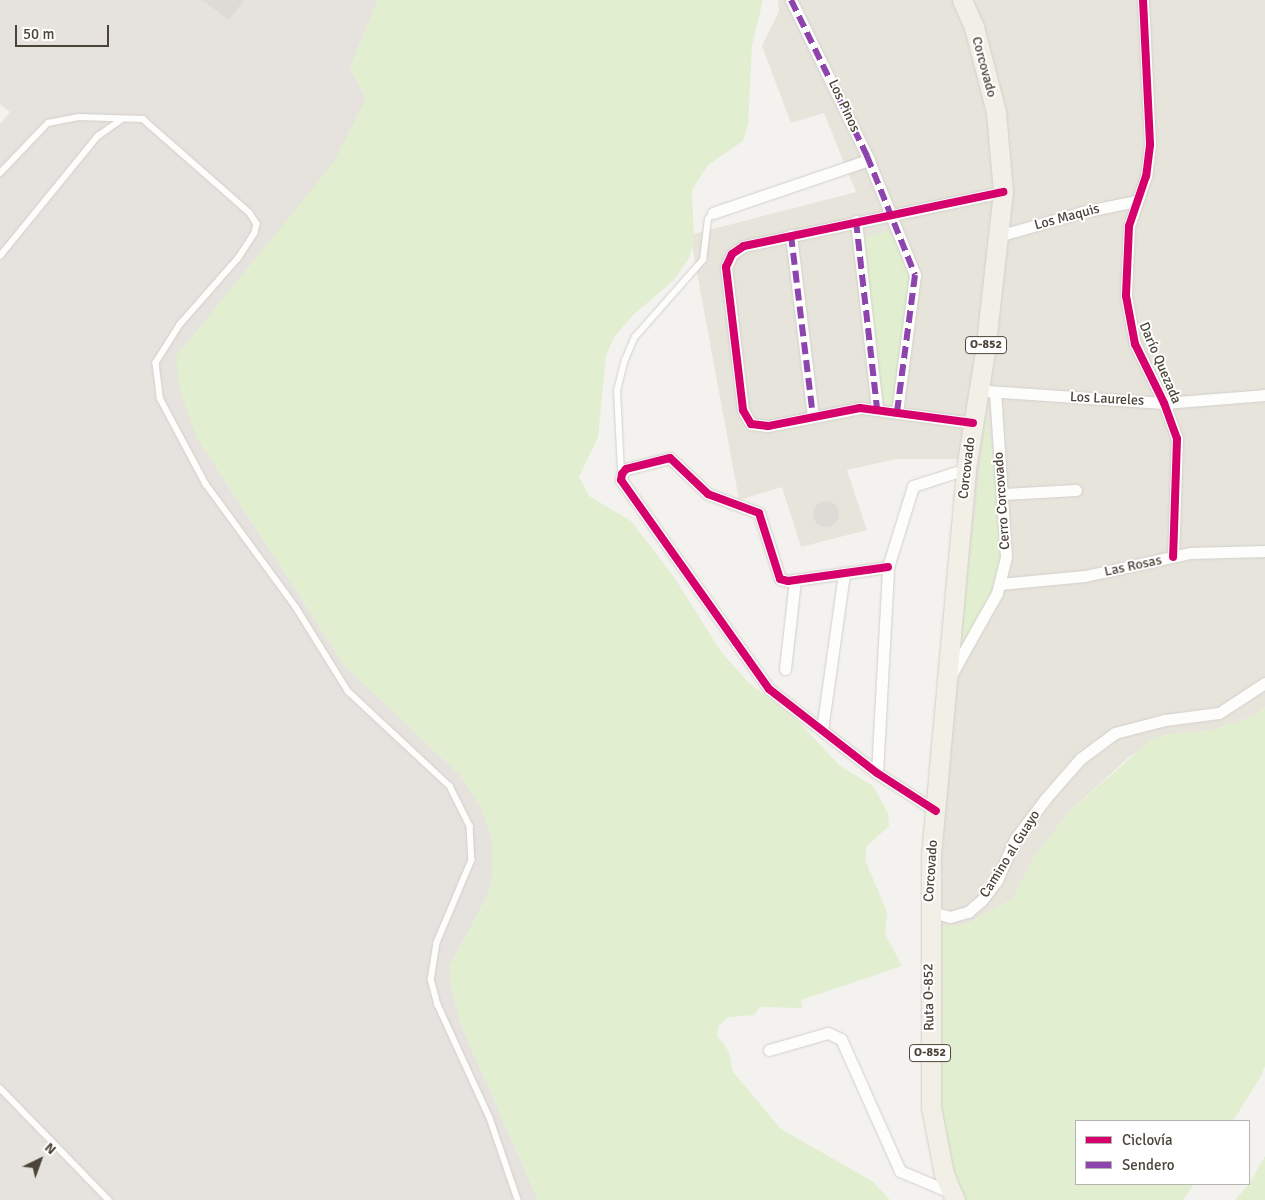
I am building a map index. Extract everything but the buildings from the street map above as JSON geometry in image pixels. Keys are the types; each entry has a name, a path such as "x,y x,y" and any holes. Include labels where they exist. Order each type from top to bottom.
{"main road":[{"name":"Corcovado","path":"928,911 966,469 973,423 987,390 1003,192 996,112 976,36 962,0"},
{"name":"Ruta O-852","path":"928,911 931,1106 953,1196"}],"street":[{"name":"Los Pinos","path":"791,0 869,160 915,275 897,412"},
{"name":"Darío Quezada","path":"1143,0 1150,145 1146,176 1136,201 1129,232 1126,309 1135,344 1164,403 1178,447 1173,557"},
{"path":"713,213 869,160"},
{"path":"973,423 877,409 853,409 763,427 751,424 746,418 727,262 734,251 791,235 1003,192"},
{"name":"Los Maquis","path":"998,236 1082,212 1136,201"},
{"path":"856,222 877,409"},
{"path":"791,235 813,416"},
{"name":"Los Laureles","path":"987,390 1164,403 1265,395"},
{"name":"Cerro Corcovado","path":"946,685 1000,584 1007,546 1003,494 987,390"},
{"path":"888,567 795,580 778,576 759,513 708,494 674,459 626,469 622,474 621,480 768,689 877,773 936,811"},
{"path":"877,773 888,567 913,486 966,469"},
{"path":"1003,494 1076,490"},
{"name":"Las Rosas","path":"1000,584 1085,576 1173,557 1206,552 1265,551"},
{"path":"822,730 844,573"},
{"path":"785,668 795,580"},
{"name":"Camino al Guayo","path":"928,911 950,917 968,912 982,900 997,880 1015,839 1046,798 1080,759 1115,733 1165,720 1219,712 1265,683"},
{"path":"768,1050 828,1033 841,1039 900,1171 953,1196"}],"lane":[{"path":"0,173 48,123 78,117 143,118 250,213 257,224 255,233 238,259 180,325 156,362 160,398 206,484 296,607 348,691 450,786 470,826 472,860 437,943 431,979 438,1005 490,1118 518,1200"},
{"path":"0,256 98,136 118,120 143,118"},
{"path":"622,474 617,390 625,360 635,337 703,260 708,219 713,213"},
{"path":"0,1088 109,1200"}],"shaded area":[{"path":"0,0 378,0 350,68 366,99 196,436 345,666 459,774 481,807 492,840 492,876 488,895 449,967 452,990 461,1025 538,1200 0,1200 0,124 10,112 0,104"},
{"path":"778,0 1265,0 1265,707 1252,717 1209,731 1164,735 1129,757 1068,813 1036,855 1012,899 967,924 937,927 934,899 969,459 896,459 847,470 867,530 801,547 782,487 739,500 690,235 856,192 824,113 791,123 762,46 779,11"}],"green space":[{"path":"378,0 763,0 752,45 748,124 743,141 708,165 692,190 694,240 689,258 674,280 634,314 614,337 606,356 598,437 579,477 589,496 631,521 674,577 722,653 749,683 794,717 840,766 873,786 888,813 889,826 867,846 865,860 887,912 885,934 902,966 801,1000 802,1008 760,1007 754,1015 729,1017 719,1025 717,1035 729,1052 733,1072 781,1129 872,1181 890,1200 538,1200 461,1025 452,990 449,967 488,895 492,876 492,840 481,807 459,774 345,666 196,436 179,388 176,356 334,162 366,99 350,68"},
{"path":"887,232 894,237 913,280 893,406 882,402 863,244 864,237"},
{"path":"987,410 1002,534 999,569 997,583 959,651"},
{"path":"1265,707 1265,1066 1261,1076 1234,1120 1075,1120 1075,1185 1193,1185 1183,1200 957,1200 948,1167 935,1062 937,927 967,924 1012,899 1036,855 1068,813 1152,739 1164,735 1209,731 1252,717"},
{"path":"1265,1156 1265,1200 1235,1200 1250,1185"}],"marked path":[{"path":"791,0 867,156 915,275 897,412"},
{"path":"856,221 877,409"},
{"path":"791,235 813,416"}],"cycle path":[{"path":"1143,0 1150,145 1146,176 1129,226 1126,296 1135,344 1164,403 1177,439 1173,557"},
{"path":"973,423 860,408 768,426 751,424 743,410 726,267 732,254 744,246 1003,192"},
{"path":"888,567 788,581 780,579 759,513 708,494 670,458 626,469 622,474 621,480 769,689 877,773 936,811"}]}
